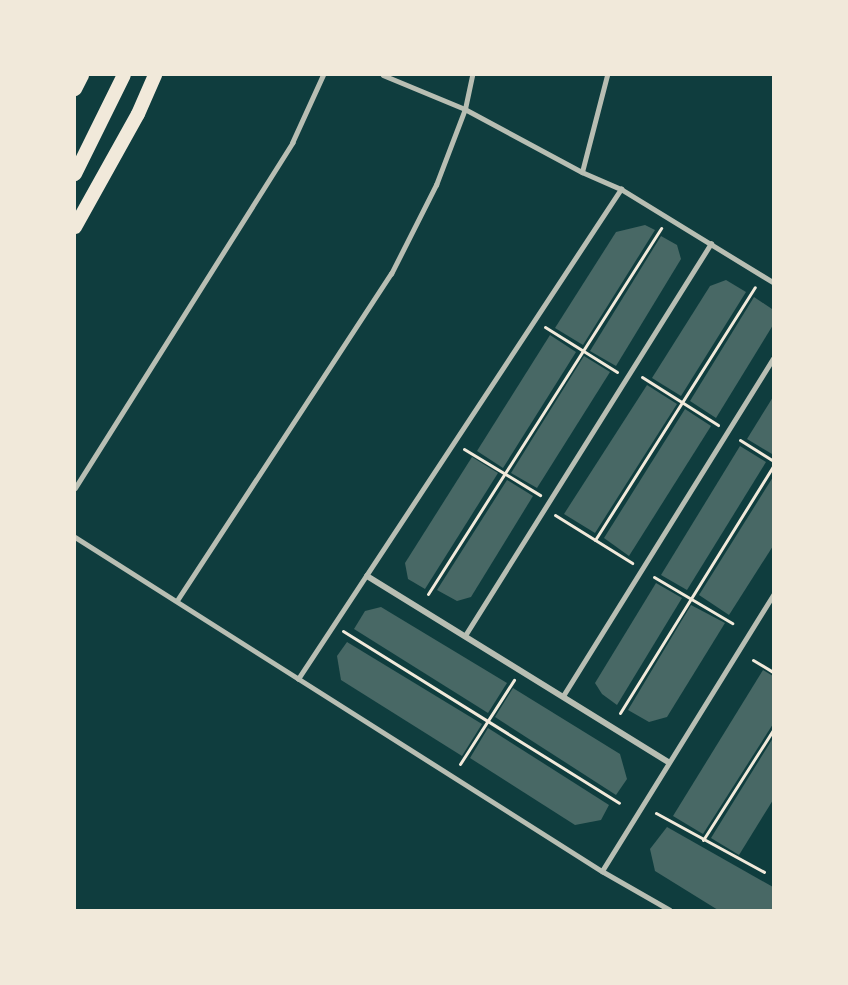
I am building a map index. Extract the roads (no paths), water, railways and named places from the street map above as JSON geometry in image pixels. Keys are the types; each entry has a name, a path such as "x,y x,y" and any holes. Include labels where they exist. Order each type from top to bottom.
{"main road":[{"path":"75,89 82,75"},
{"path":"75,174 124,75"},
{"path":"75,227 81,206 155,75"}],"street":[{"path":"367,576 466,634 668,762"}],"lane":[{"path":"75,488 292,144 323,75"},
{"path":"383,75 465,109 582,172 621,189 773,282"},
{"path":"178,600 391,274 436,185 465,109 472,75"},
{"path":"582,172 608,75"},
{"path":"298,679 621,189"},
{"path":"466,634 711,244"},
{"path":"563,696 773,359"},
{"path":"75,537 178,600 298,679 602,871 670,910"},
{"path":"602,871 773,596"}]}
